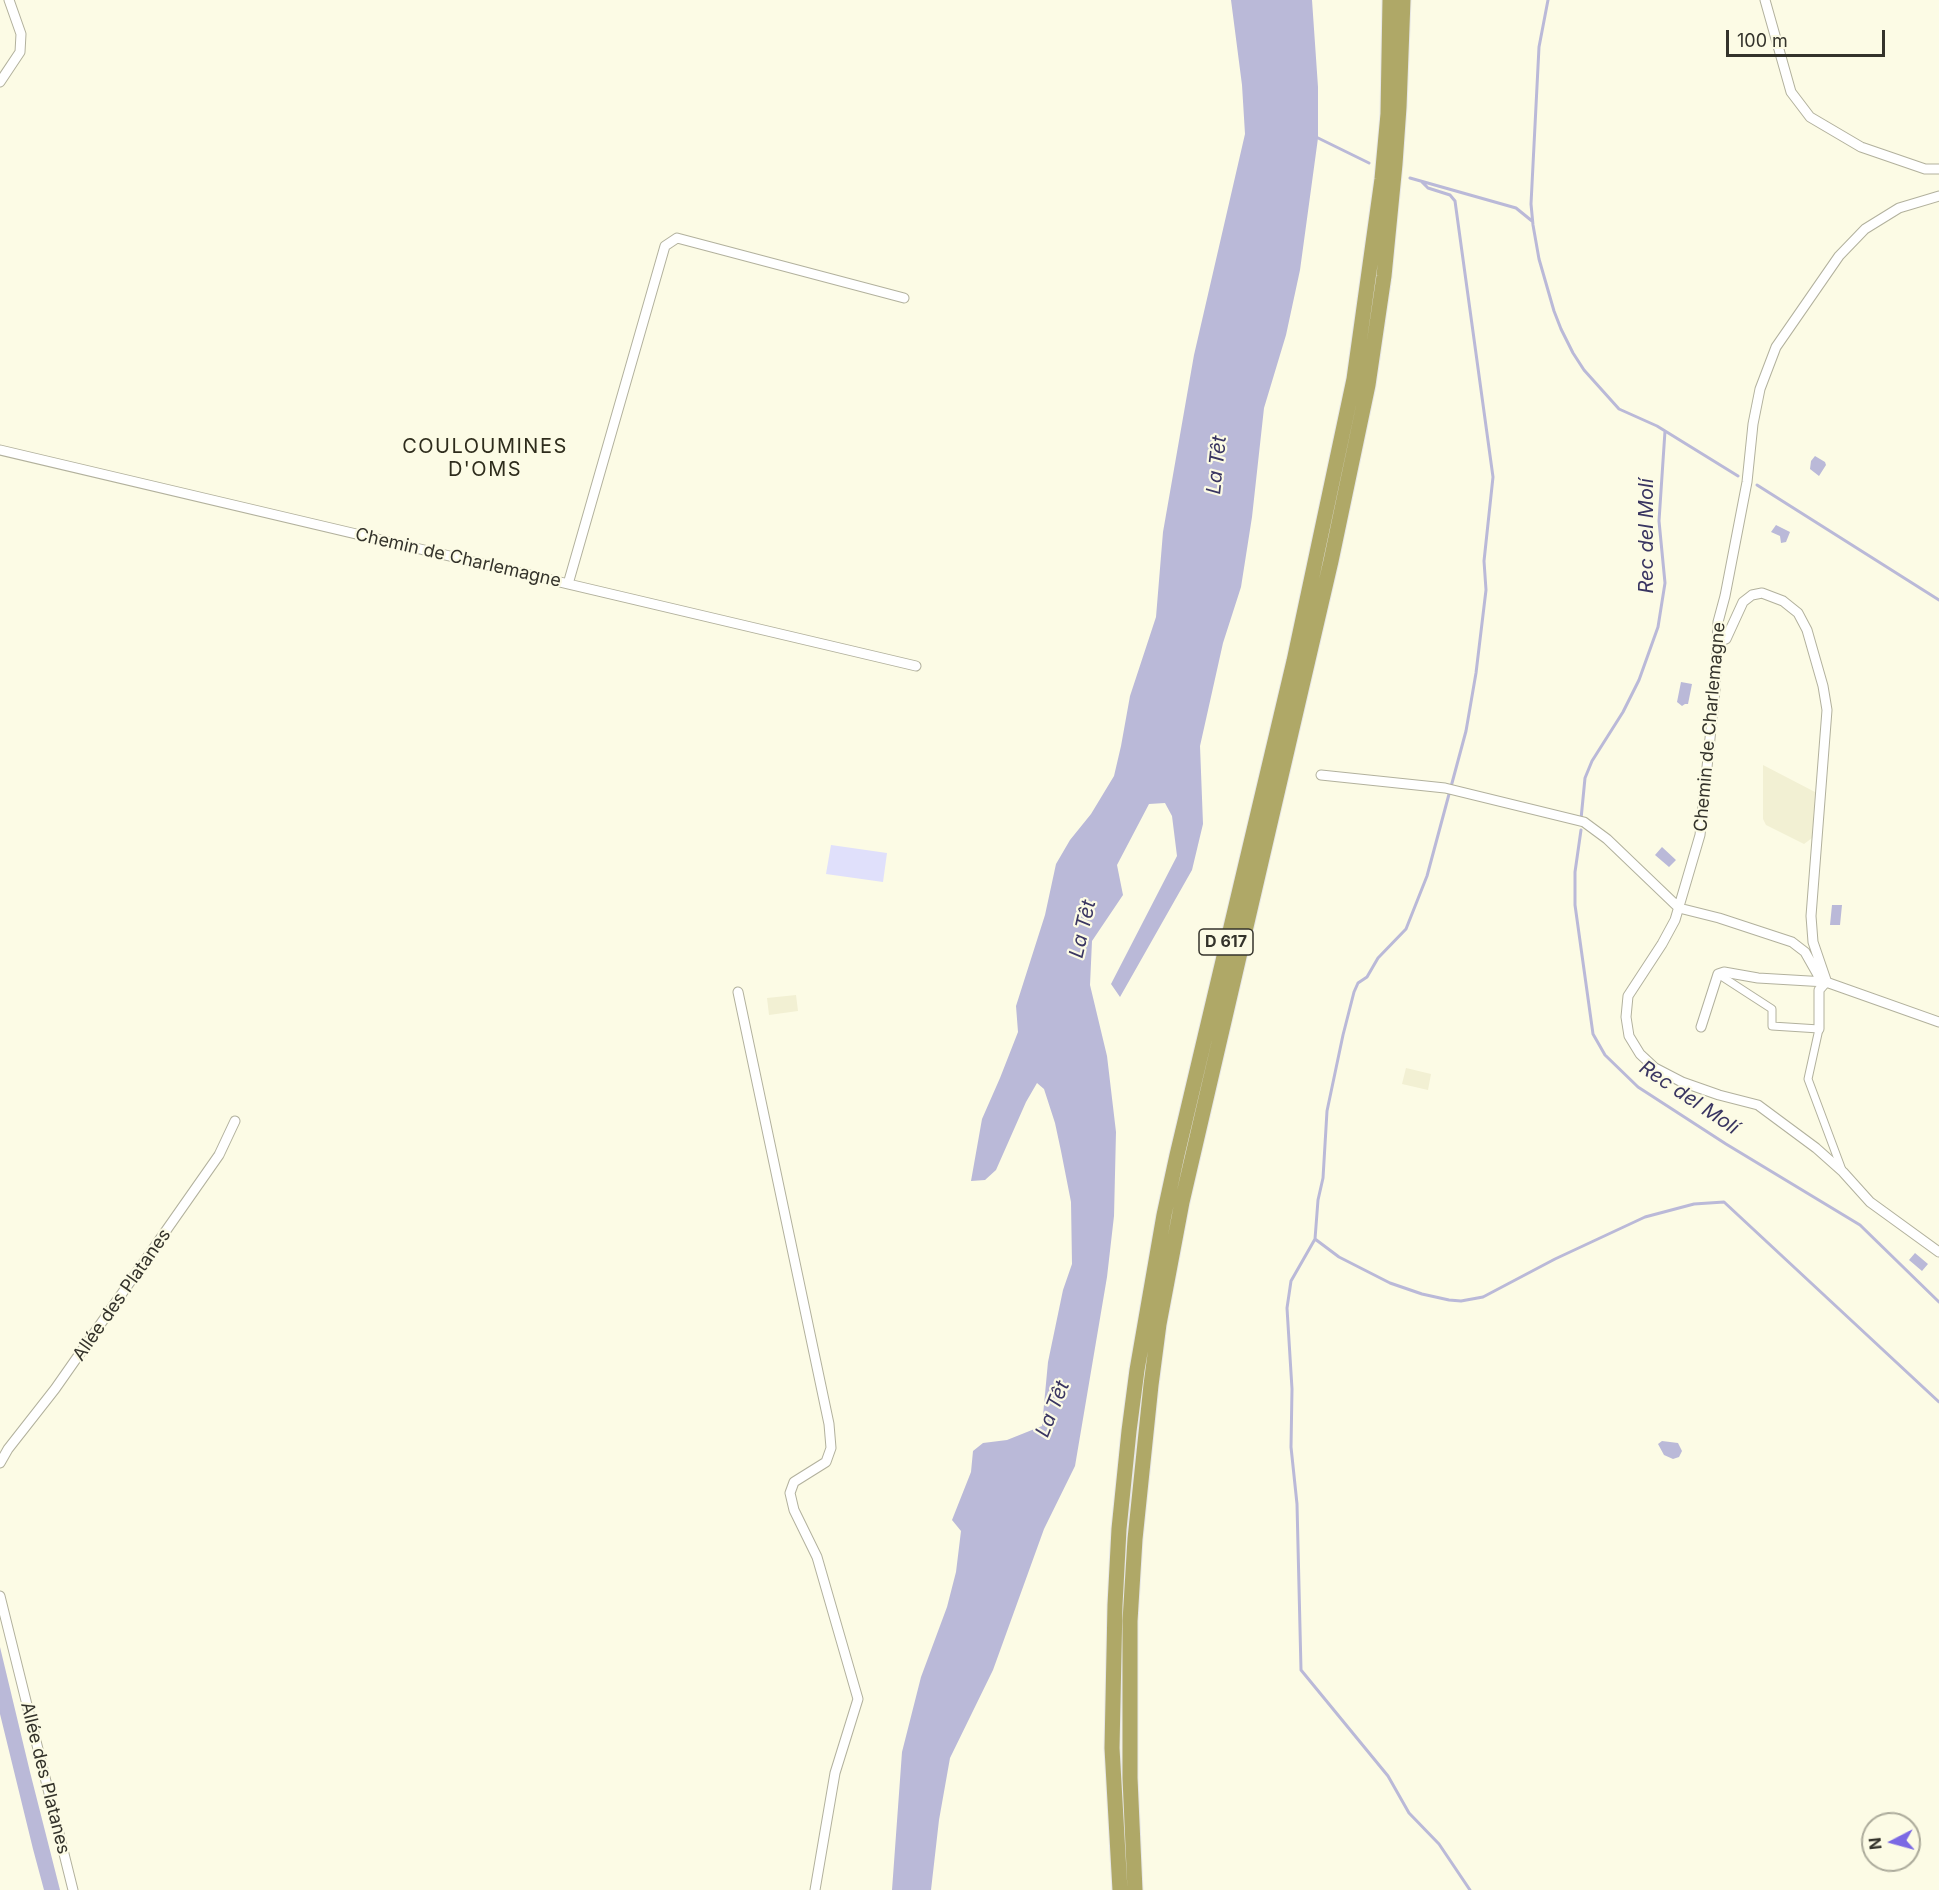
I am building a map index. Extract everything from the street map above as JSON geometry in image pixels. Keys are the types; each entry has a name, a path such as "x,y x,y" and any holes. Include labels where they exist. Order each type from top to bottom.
{"highway":[{"name":"D 617","path":"1120,1890 1112,1748 1119,1529 1128,1431 1164,1215 1294,661 1354,379 1388,114 1390,0"},
{"name":"D 617","path":"1135,1890 1130,1778 1130,1621 1138,1504 1152,1374 1182,1202 1331,561 1368,385 1384,276 1395,164 1403,0"}],"street":[{"path":"0,82 20,52 21,34 9,0"},
{"path":"1765,0 1791,92 1810,117 1861,147 1925,169 1939,169"},
{"name":"Chemin de Charlemagne","path":"1939,196 1899,208 1865,230 1839,256 1776,347 1761,389 1753,424 1747,482 1718,622 1715,690 1700,835 1675,920 1628,996 1626,1017 1629,1036 1640,1054 1655,1068 1682,1082 1758,1105 1816,1148 1843,1172 1870,1202 1939,1252"},
{"path":"568,584 665,246 677,238 904,298"},
{"name":"Chemin de Charlemagne","path":"0,450 916,666"},
{"path":"1717,643 1726,639 1743,602 1752,595 1762,593 1783,601 1798,613 1807,630 1823,686 1827,710 1811,916 1813,942 1826,982"},
{"path":"1321,775 1454,790 1581,822 1607,839 1679,908 1719,918 1792,942 1805,952 1818,975 1826,982"},
{"path":"1718,974 1724,972 1758,978 1826,982 1939,1022"},
{"path":"1718,974 1772,1008 1772,1026 1819,1029"},
{"path":"1701,1027 1718,974"},
{"path":"1826,982 1819,990 1819,1029 1808,1079 1843,1172"},
{"path":"738,992 829,1424 831,1448 826,1462 794,1482 790,1493 794,1510 817,1557 858,1699 835,1773 815,1890"},
{"name":"Allée des Platanes","path":"0,1463 8,1449 56,1389 219,1155 236,1121"},
{"name":"Allée des Platanes","path":"0,1596 73,1890"}],"shaded area":[{"path":"1763,765 1815,792 1812,838 1804,844 1766,825 1763,819"},
{"path":"831,845 887,853 883,882 826,874"},
{"path":"796,995 798,1011 769,1015 767,998"},
{"path":"1406,1068 1431,1074 1428,1090 1402,1084"}],"water":[{"name":"La Têt","path":"1231,0 1312,0 1318,87 1318,138 1300,270 1286,335 1264,408 1252,517 1241,587 1223,643 1200,746 1203,824 1192,870 1120,997 1111,984 1177,856 1172,816 1165,803 1149,804 1117,865 1123,895 1092,941 1090,985 1107,1056 1116,1132 1114,1216 1107,1277 1075,1466 1044,1529 993,1670 950,1758 939,1820 931,1890 892,1890 902,1752 921,1677 947,1607 956,1572 961,1531 952,1520 971,1472 973,1451 983,1443 1007,1440 1042,1426 1048,1362 1063,1290 1072,1264 1071,1202 1055,1123 1044,1089 1037,1083 1026,1102 996,1170 985,1180 971,1181 982,1119 1018,1032 1016,1006 1045,915 1056,864 1114,776 1130,696 1156,617 1163,532 1194,355 1245,134 1242,85"},
{"path":"1815,456 1826,465 1819,476 1810,469 1811,461"},
{"path":"1776,525 1790,532 1786,542 1781,543 1780,536 1771,532"},
{"path":"1681,682 1692,684 1688,704 1682,706 1677,702"},
{"path":"1662,847 1676,860 1669,867 1655,855"},
{"path":"1832,905 1842,905 1840,925 1830,925"},
{"path":"1915,1253 1928,1264 1922,1271 1909,1260"},
{"path":"1662,1441 1678,1443 1682,1451 1679,1457 1673,1459 1664,1455 1658,1444"},
{"path":"0,1647 60,1890 44,1890 33,1849 0,1714"}],"waterway":[{"name":"Rec del Molí","path":"1548,0 1539,47 1531,204 1539,259 1561,329 1584,370 1619,409 1657,426 1738,476"},
{"path":"1314,136 1369,163"},
{"path":"1410,178 1516,208 1532,221"},
{"path":"1421,181 1428,188 1450,195 1455,201 1493,477 1484,561 1486,590 1466,731 1427,876 1406,929 1378,958 1367,977 1358,983 1354,992 1327,1111 1323,1178 1318,1200 1315,1239 1291,1281 1287,1308 1292,1389 1291,1447 1297,1504 1301,1670 1388,1776 1409,1813 1439,1844 1470,1890"},
{"name":"Rec del Molí","path":"1581,819 1585,778 1592,761 1623,712 1639,680 1658,627 1665,583 1659,521 1665,431"},
{"path":"1757,485 1939,600"},
{"name":"Rec del Molí","path":"1581,830 1575,872 1575,905 1593,1034 1605,1055 1638,1087 1726,1144 1860,1225 1939,1302"},
{"path":"1315,1239 1339,1257 1390,1283 1422,1294 1461,1301 1483,1297 1555,1259 1645,1217 1694,1204 1724,1202 1939,1402"}],"district":[{"name":"COULOUMINES D'OMS","path":"485,458"}]}
